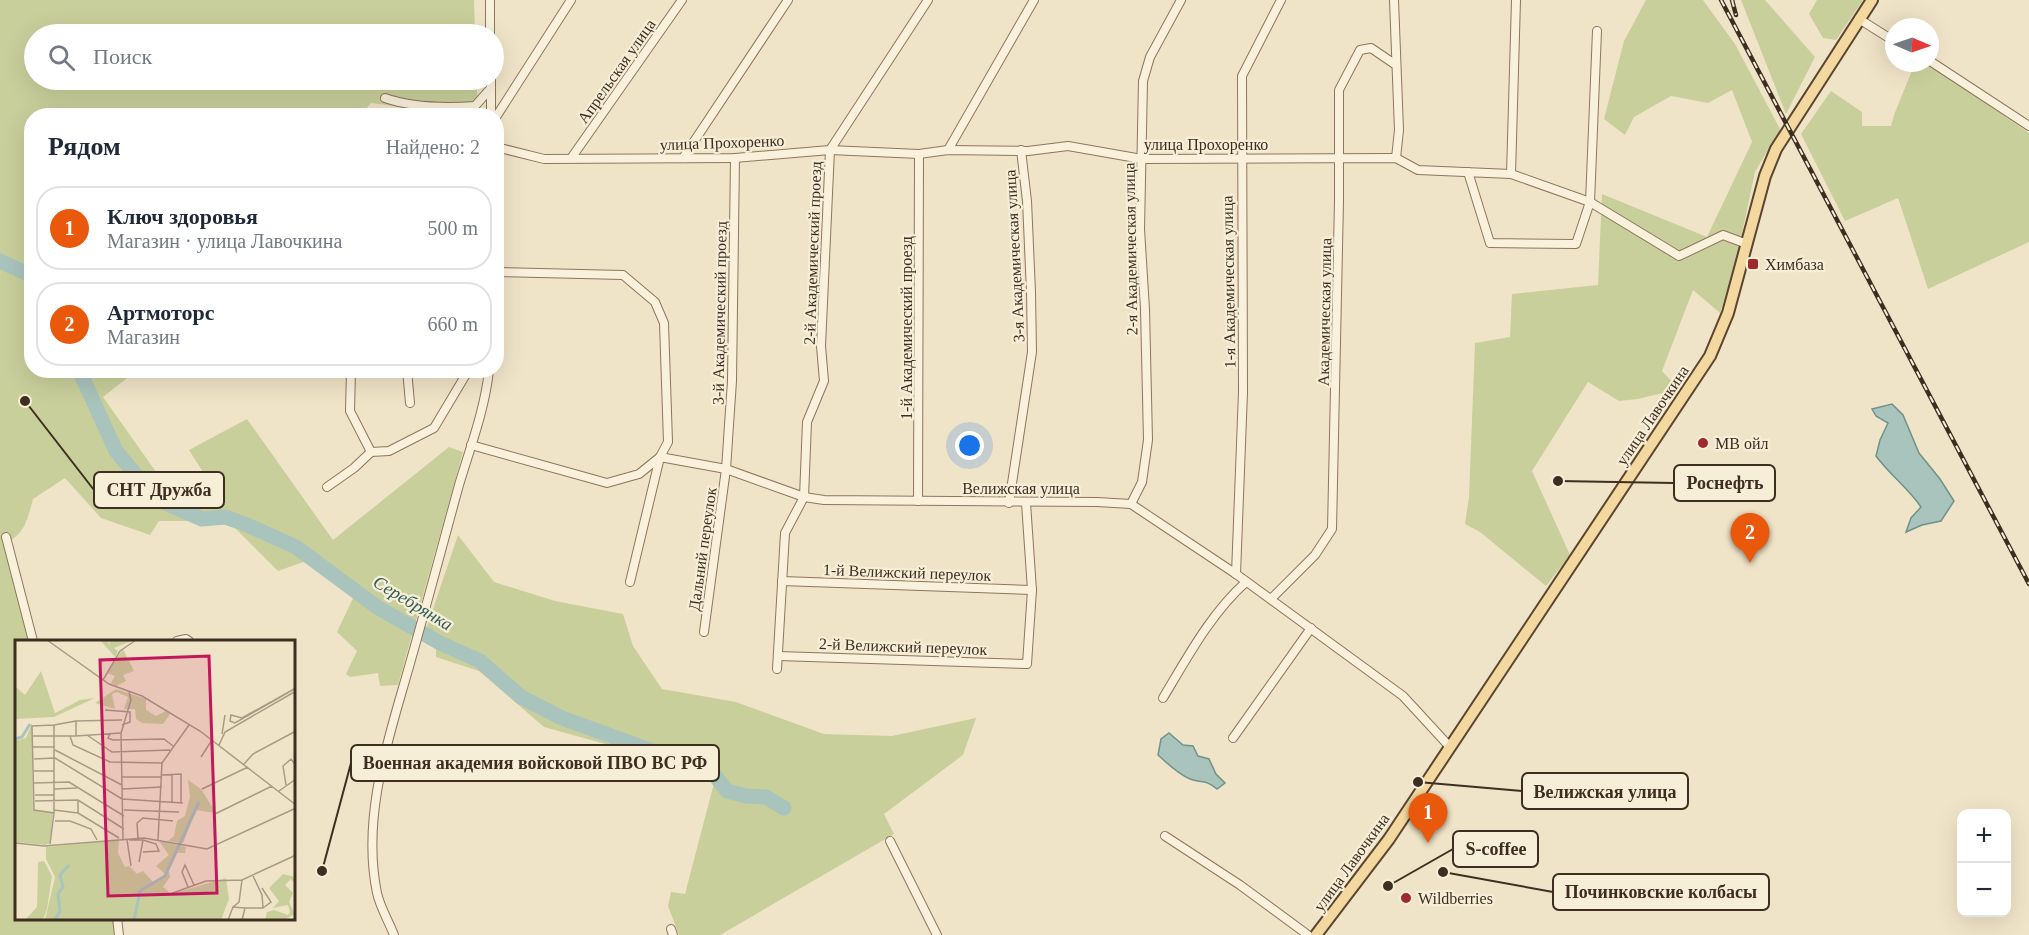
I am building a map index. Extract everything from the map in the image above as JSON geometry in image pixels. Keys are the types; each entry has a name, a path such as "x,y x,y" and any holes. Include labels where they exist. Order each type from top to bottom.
{"main road":[{"name":"улица Лавочкина","path":"1316,935 1389,839 1710,356 1728,313 1765,176 1776,149 1872,0"}],"street":[{"path":"490,0 490,24"},
{"path":"502,108 571,0"},
{"name":"Апрельская улица","path":"572,157 682,0"},
{"path":"683,158 788,0"},
{"name":"2-й Академический проезд","path":"804,497 807,422 824,381 821,346 830,150 928,0"},
{"path":"948,150 1034,0"},
{"name":"2-я Академическая улица","path":"1131,504 1142,482 1148,440 1145,309 1140,229 1143,81 1150,57 1181,0"},
{"name":"1-я Академическая улица","path":"1236,574 1243,392 1242,76 1281,0"},
{"path":"1394,0 1399,130 1396,158"},
{"path":"1511,174 1516,0"},
{"path":"1859,19 1885,35"},
{"path":"1468,172 1490,243 1576,244 1590,202 1597,31"},
{"name":"Академическая улица","path":"1271,599 1315,555 1332,530 1339,90 1360,50 1371,48 1396,65"},
{"path":"1939,67 2029,126"},
{"path":"385,98 399,103 450,108 475,106 487,90"},
{"path":"491,90 491,108"},
{"name":"улица Прохоренко","path":"504,149 544,159 572,157 735,158 830,150 919,154 948,150 1021,150 1068,146 1142,159 1396,158 1418,170 1511,174 1590,202 1679,256 1723,235 1746,244"},
{"name":"3-я Академическая улица","path":"1009,503 1032,352 1027,201 1021,150"},
{"name":"1-й Академический проезд","path":"918,501 919,154"},
{"name":"3-й Академический проезд","path":"726,469 733,339 735,158"},
{"path":"504,272 623,275 655,302 664,323 668,442 660,457 630,582"},
{"path":"350,378 350,411 371,452"},
{"path":"408,378 410,403"},
{"path":"327,487 354,468 371,452 389,451 434,428 464,378"},
{"path":"394,935 377,895 373,860 373,821 390,734 488,378"},
{"path":"471,445 607,483 639,474 660,457"},
{"name":"Велижская улица","path":"660,457 726,469 804,497 824,500 1131,504"},
{"name":"Дальний переулок","path":"704,632 726,469"},
{"path":"777,669 785,533 804,497"},
{"path":"1026,503 1032,590"},
{"path":"1131,504 1236,574 1403,696 1449,746"},
{"path":"6,537 33,640"},
{"name":"1-й Велижский переулок","path":"782,581 1032,590"},
{"path":"1163,698 1199,639 1236,591 1246,582"},
{"name":"2-й Велижский переулок","path":"778,656 1027,664 1032,590"},
{"path":"1233,738 1311,628"},
{"path":"1165,836 1240,885 1308,935"},
{"path":"890,841 937,935"},
{"path":"117,920 119,935"}],"green space":[{"path":"0,0 474,0 475,24 24,24 24,90 477,90 479,108 411,108 371,103 367,108 24,108 24,378 127,378 103,397 176,500 206,477 189,450 247,419 333,540 449,447 463,452 398,685 380,686 378,673 350,677 346,674 357,651 337,632 354,596 306,561 278,571 228,521 159,521 150,535 101,518 65,478 33,499 21,531 4,543 29,640 15,640 15,920 114,920 116,935 0,935"},
{"path":"1646,0 1703,0 1735,44 1780,129 1755,172 1735,266 1720,313 1693,290 1662,371 1679,389 1619,401 1588,382 1532,471 1570,555 1546,586 1480,532 1465,524 1469,497 1475,343 1510,337 1512,294 1598,285 1602,194 1707,237 1752,142 1732,90 1708,103 1671,96 1634,117 1625,135 1604,119 1624,41"},
{"path":"1741,0 1765,0 1815,57 1786,114"},
{"path":"1817,0 1863,0 1836,40 1823,38 1809,14"},
{"path":"1911,72 1939,72 2029,133 2029,242 1928,289 1898,198 1845,221 1801,134 1831,91 1862,112 1862,126 1891,126"},
{"path":"458,535 494,582 555,601 623,614 633,646 662,689 736,702 824,734 892,736 976,718 963,755 884,814 894,834 720,935 679,935 668,906 671,892 685,894 714,783 699,770 544,727 479,671 436,657 436,646 422,641"}],"water":[{"path":"1892,404 1903,415 1919,453 1954,501 1941,521 1922,525 1906,532 1911,518 1921,507 1876,456 1888,423 1876,416 1872,409"},
{"path":"1169,733 1183,745 1193,746 1198,756 1209,759 1216,774 1225,783 1217,789 1206,782 1194,780 1177,772 1158,755 1161,739"}],"waterway":[{"name":"Серебрянка","path":"0,261 24,272"},
{"name":"Серебрянка","path":"83,378 116,451 156,499 202,519 225,517 296,547 377,607 440,643 480,661 521,697 562,718 713,773 727,791 746,796 766,797 784,808"}],"railway":[{"path":"1721,0 2029,584"},
{"path":"1732,0 1736,15"}],"place":[{"name":"Химбаза","path":"1753,264"},
{"name":"СНТ Дружба","path":"25,401"},
{"name":"МВ ойл","path":"1703,443"},
{"name":"Роснефть","path":"1558,481"},
{"name":"Артмоторс","path":"1750,563"},
{"name":"Велижская улица","path":"1418,782"},
{"name":"Ключ здоровья","path":"1428,843"},
{"name":"Военная академия войсковой ПВО ВС РФ","path":"322,871"},
{"name":"Починковские колбасы","path":"1443,872"},
{"name":"S-coffee","path":"1388,886"},
{"name":"Wildberries","path":"1406,898"}]}
